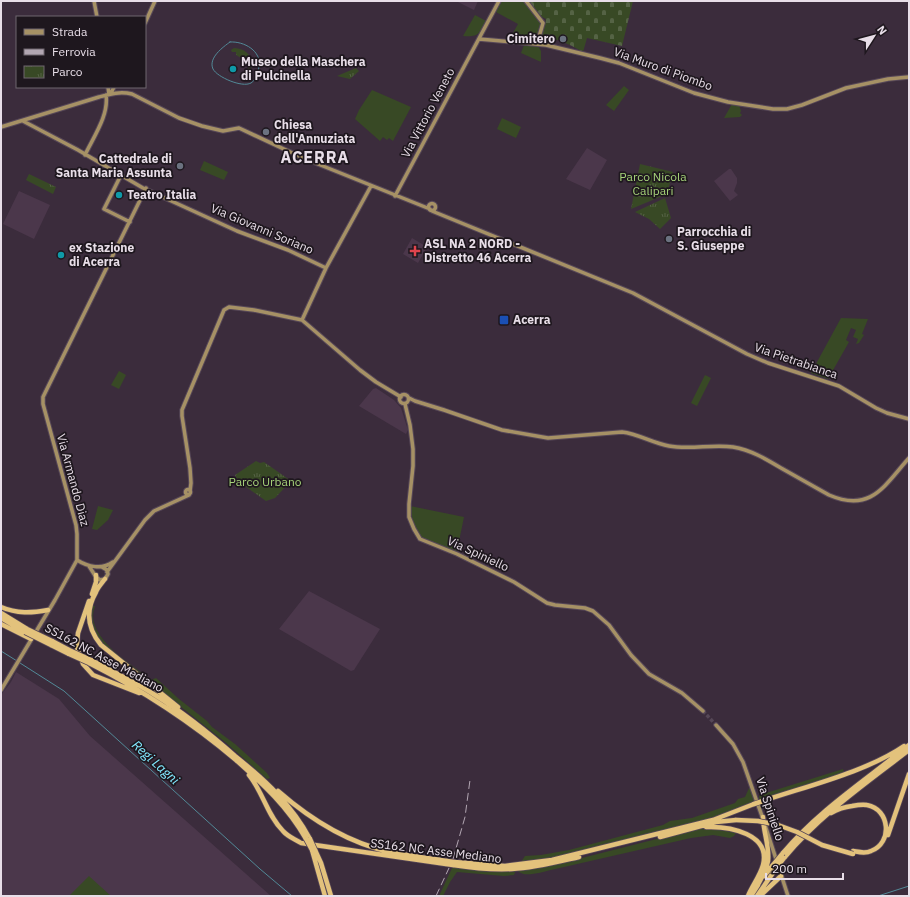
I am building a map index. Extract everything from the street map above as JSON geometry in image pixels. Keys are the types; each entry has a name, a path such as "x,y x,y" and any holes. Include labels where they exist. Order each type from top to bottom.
{"highway":[{"path":"96,575 95,585 78,633 77,648 83,664 93,675 144,696 185,720"},
{"path":"105,579 95,592 90,606 90,625 94,636 101,645 190,716 211,735"},
{"path":"1,607 18,612 32,613 48,610"},
{"name":"SS162 NC Asse Mediano","path":"1,613 26,630"},
{"name":"SS162 NC Asse Mediano","path":"1,618 154,694 211,735 251,769 258,778 261,792 272,815 282,831 301,843 484,868 515,867 587,852 713,820"},
{"path":"1,624 31,639"},
{"name":"SS162 NC Asse Mediano","path":"90,662 150,697 185,720 258,778"},
{"path":"713,820 754,804 844,774 889,756 909,744"},
{"path":"756,896 775,870 783,855 810,824 909,744"},
{"path":"750,896 773,864 819,820 909,750"},
{"path":"713,820 736,819 778,825 797,832 822,845 862,855 871,854 879,850 884,844 909,774"},
{"path":"258,778 288,805 321,863 331,896"},
{"name":"SS162 NC Asse Mediano","path":"272,789 302,811 334,830 363,843 389,852 447,862"},
{"path":"819,820 842,808 859,805 871,806 881,813 884,817 886,833 879,847 870,852 853,853"},
{"path":"756,888 768,860 768,849 763,826 763,817"},
{"path":"701,827 716,822 736,819"},
{"path":"701,827 718,827 733,830 752,836 761,845 764,852 763,868 750,896"},
{"name":"SS162 NC Asse Mediano","path":"527,865 556,863 701,827"},
{"path":"314,850 325,896"},
{"path":"760,896 781,876"}],"street":[{"path":"94,1 97,16"},
{"path":"146,21 156,1"},
{"name":"Via Vittorio Veneto","path":"395,196 499,1"},
{"path":"526,1 543,23 537,44"},
{"name":"Via Muro di Piombo","path":"479,39 546,45 620,63 694,93 728,102 773,109 787,109 802,105 846,88 888,79 909,77"},
{"path":"85,155 107,107 109,94 108,88"},
{"path":"1,127 109,94 113,88"},
{"name":"Via Pietrabianca","path":"109,94 121,92 132,94 179,118 202,126 226,131 239,128 303,158 633,293 730,346 754,357 839,386 876,408 887,413 909,419"},
{"name":"Via Giovanni Soriano","path":"23,121 146,188 237,230 288,250 326,268"},
{"path":"120,175 104,209 130,222"},
{"path":"302,320 326,268 371,186"},
{"name":"Via Armando Diaz","path":"77,560 76,525 42,401 146,188"},
{"path":"431,204 429,206 431,210 435,209 435,206"},
{"path":"421,206 431,204 435,206 442,215"},
{"path":"89,566 100,580 105,579 107,572 145,520 154,511 178,500 188,492 191,479 182,410 224,310 229,307 254,310 302,320 360,370 376,382 401,396 405,395 415,401 502,430 548,438 622,432 633,434 668,446 732,447 742,449 766,459 829,495 840,500 850,502 861,501 877,493 909,458"},
{"name":"Via Spiniello","path":"401,396 400,401 405,404 410,425 413,448 409,516 420,539 457,554 514,582 548,603 585,608 593,611 600,616 638,663 649,674 682,693 703,712"},
{"path":"405,404 409,398"},
{"path":"1,690 77,560 89,566 101,567 116,560"},
{"path":"101,567 107,572"},
{"path":"96,575 96,572 101,567"},
{"name":"Via Spiniello","path":"716,725 738,752 751,780 788,896"}],"shaded area":[{"path":"456,1 478,1 474,10"},
{"path":"587,148 607,160 590,190 566,179"},
{"path":"731,169 737,178 734,191 738,195 730,201 714,181"},
{"path":"19,191 50,205 34,239 3,224"},
{"name":"ASL NA 2 NORD - Distretto 46 Acerra","path":"412,238 427,247 418,263 403,254"},
{"path":"376,388 394,400 401,408 408,430 406,434 359,406 373,389"},
{"path":"309,591 380,629 354,670 351,671 279,629"},
{"path":"16,672 59,699 90,736 271,896 1,896 1,695 11,682"}],"green space":[{"path":"502,1 524,1 541,22 534,41 509,40 518,24 496,12"},
{"path":"528,1 633,1 622,46 587,38 583,52 559,40 541,41 546,19 542,17"},
{"path":"475,15 486,21 482,29 478,34 463,36"},
{"path":"524,45 538,46 541,51 541,62 521,53"},
{"path":"234,48 243,50 249,55 252,62 250,72 247,70 249,66 248,62 236,55 236,52 232,52 231,50"},
{"path":"356,68 359,71 350,79 337,76"},
{"path":"624,86 629,90 614,111 606,105"},
{"path":"372,90 411,107 393,141 389,138 387,140 383,137 380,141 355,119"},
{"path":"732,104 739,105 741,111 740,113 742,115 740,117 724,118"},
{"path":"502,118 521,127 516,138 497,129"},
{"path":"204,161 228,172 224,180 200,170"},
{"name":"Parco Nicola Calipari","path":"640,164 673,172 667,194 631,209"},
{"path":"29,174 56,187 53,194 26,180"},
{"name":"Parco Nicola Calipari","path":"665,198 671,218 660,229 649,219 635,212"},
{"path":"841,318 868,319 862,334 864,335 859,343 856,344 858,339 853,337 856,330 851,328 846,340 849,342 828,379 811,373"},
{"path":"119,371 126,375 119,389 111,385"},
{"path":"705,375 711,378 697,406 691,403"},
{"name":"Parco Urbano","path":"256,461 260,463 264,462 291,481 275,498 266,501 239,482 235,475"},
{"path":"98,506 113,510 108,520 97,530 92,529"},
{"path":"410,506 464,517 457,551 423,539 418,533 412,519"},
{"path":"92,606 95,606 93,616 95,626 100,635 115,652 151,680 156,678 179,699 207,721 212,727 235,744 267,773 270,778 267,779 225,742 102,644 93,630 91,617"},
{"path":"843,769 844,773 760,802 760,795"},
{"path":"749,784 757,803 701,821 558,857 521,862 525,856 569,850 663,825 670,821 692,818 735,803 738,799 745,797"},
{"path":"711,828 736,833 730,838 713,835 691,838 538,873 524,874 518,871 574,860 696,829"},
{"path":"453,866 516,870 514,875 504,876 457,872 443,896 439,896"},
{"path":"89,876 90,877 111,896 69,896"}],"waterway":[{"path":"230,42 246,45 258,56 259,67 253,82 247,84 236,83 219,75 213,69 212,65 214,57 230,42"},
{"name":"Regi Lagni","path":"1,651 17,661"},
{"name":"Regi Lagni","path":"20,663 64,691 260,869 292,896"},
{"name":"Regi Lagni","path":"878,896 909,886"}],"tunnel":[{"path":"703,711 716,725"}],"railway":[{"path":"453,859 465,817 470,780"},
{"path":"436,896 449,868"}],"place":[{"name":"Cimitero","path":"563,39"},
{"name":"Museo della Maschera di Pulcinella","path":"233,69"},
{"name":"Chiesa dell'Annuziata","path":"266,132"},
{"name":"Cattedrale di Santa Maria Assunta","path":"180,166"},
{"name":"Teatro Italia","path":"119,195"},
{"name":"Parrocchia di S. Giuseppe","path":"669,239"},
{"name":"ASL NA 2 NORD - Distretto 46 Acerra","path":"415,251"},
{"name":"ex Stazione di Acerra","path":"61,255"},
{"name":"Acerra","path":"504,320"}],"district":[{"name":"ACERRA","path":"315,157"}]}
